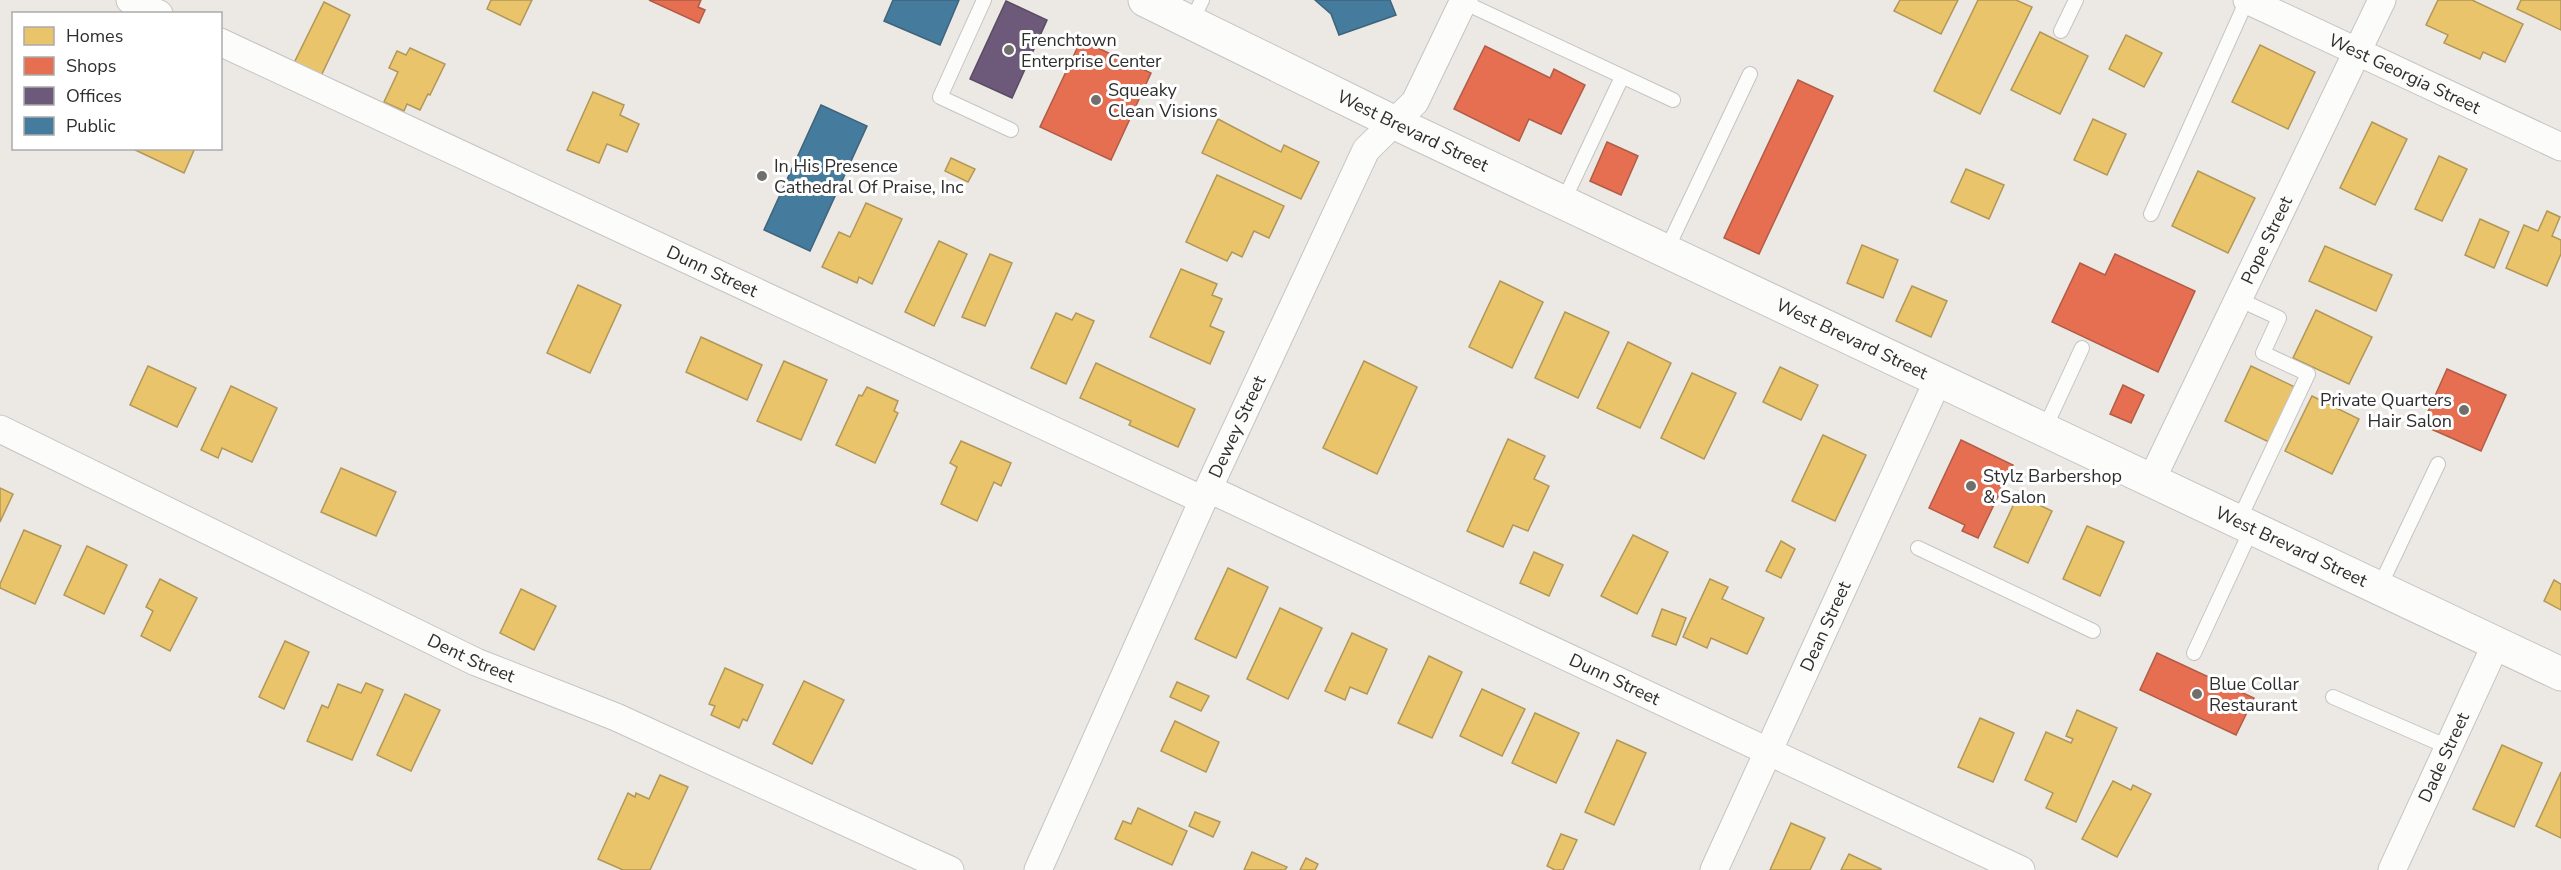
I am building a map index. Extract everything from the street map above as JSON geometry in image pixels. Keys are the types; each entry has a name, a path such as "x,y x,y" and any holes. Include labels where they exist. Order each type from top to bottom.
{"street":[{"path":"130,0 155,12"},
{"name":"West Brevard Street","path":"1145,0 1197,11 1393,122 2561,674"},
{"name":"West Georgia Street","path":"2247,0 2561,147"},
{"name":"Pope Street","path":"2151,481 2382,0"},
{"name":"Dewey Street","path":"1047,867 1206,494 1366,150 1415,102 1464,1"},
{"name":"Dunn Street","path":"222,43 1769,751 2021,870"},
{"name":"Dean Street","path":"1714,870 1938,380"},
{"name":"Dent Street","path":"0,429 476,662 616,717 950,870"},
{"name":"Dade Street","path":"2392,870 2496,644"}],"lane":[{"path":"984,0 940,97 1011,130"},
{"path":"2061,31 2076,0"},
{"path":"2151,214 2247,0"},
{"path":"1464,1 1673,100"},
{"path":"1666,251 1750,74"},
{"path":"1563,202 1622,77"},
{"path":"2194,653 2308,374 2263,353 2279,318 2238,299"},
{"path":"2044,431 2082,348"},
{"path":"2379,588 2438,464"},
{"path":"1918,548 2093,631"},
{"path":"2333,697 2448,747"}],"building: Homes":[{"path":"491,0 532,0 520,25 487,9"},
{"path":"1900,0 1958,0 1941,34 1894,11"},
{"path":"1978,0 2016,0 2032,7 1980,114 1934,91"},
{"path":"2438,0 2472,0 2523,24 2505,62 2483,52 2480,59 2444,43 2448,35 2426,25"},
{"path":"2521,0 2561,0 2561,30 2517,9"},
{"path":"324,2 350,15 321,76 294,63"},
{"path":"2040,32 2088,56 2060,114 2011,90"},
{"path":"2126,35 2162,53 2144,87 2109,69"},
{"path":"2260,45 2315,72 2288,129 2232,102"},
{"path":"410,48 445,64 420,110 407,104 404,111 384,102 398,72 389,68 397,51 406,55"},
{"path":"593,92 624,105 620,115 639,124 627,152 607,144 599,163 567,150"},
{"path":"1218,119 1281,152 1284,145 1319,162 1301,199 1202,153"},
{"path":"2093,119 2126,134 2107,175 2074,160"},
{"path":"2372,122 2407,139 2375,205 2340,188"},
{"path":"135,150 194,150 184,173"},
{"path":"2439,156 2467,169 2442,221 2415,209"},
{"path":"951,158 975,169 968,182 945,171"},
{"path":"1966,169 2004,185 1989,219 1951,202"},
{"path":"2198,171 2255,198 2228,253 2172,226"},
{"path":"1217,175 1284,206 1269,238 1254,231 1242,257 1232,252 1227,261 1186,242"},
{"path":"866,203 902,219 872,284 859,277 857,283 822,267 839,232 850,237"},
{"path":"2547,211 2560,217 2552,236 2561,240 2561,254 2547,286 2506,268 2524,225 2538,231"},
{"path":"2480,219 2509,232 2494,268 2465,255"},
{"path":"939,241 967,254 934,326 905,312"},
{"path":"1862,245 1898,260 1883,298 1847,283"},
{"path":"2325,246 2392,275 2376,311 2309,281"},
{"path":"990,254 1012,263 985,326 962,317"},
{"path":"1181,269 1217,284 1212,295 1222,299 1210,326 1224,332 1210,364 1150,337"},
{"path":"1500,281 1543,302 1512,368 1469,347"},
{"path":"578,285 621,305 590,373 547,353"},
{"path":"1912,286 1947,301 1931,337 1896,321"},
{"path":"2316,310 2372,337 2349,384 2293,358"},
{"path":"1565,312 1609,332 1578,398 1535,378"},
{"path":"1056,313 1072,320 1076,313 1094,321 1066,384 1031,368"},
{"path":"701,337 762,365 747,400 686,372"},
{"path":"1628,342 1671,363 1640,428 1597,408"},
{"path":"784,361 827,380 801,440 757,421"},
{"path":"1364,361 1417,387 1377,474 1323,448"},
{"path":"1096,363 1195,409 1178,447 1129,425 1131,421 1080,398"},
{"path":"148,366 196,388 177,427 130,405"},
{"path":"2251,366 2299,389 2273,444 2225,421"},
{"path":"1780,367 1818,385 1801,420 1763,402"},
{"path":"1692,373 1736,393 1704,459 1661,438"},
{"path":"231,386 277,408 252,462 222,448 218,458 201,450"},
{"path":"867,387 898,401 894,411 898,413 875,463 836,445 859,395 862,396"},
{"path":"2312,396 2359,419 2332,474 2285,451"},
{"path":"1823,435 1866,455 1835,521 1792,501"},
{"path":"1508,439 1545,456 1534,479 1549,486 1528,531 1513,525 1503,547 1467,531"},
{"path":"961,441 1011,463 1001,486 994,482 977,521 941,504 957,467 950,463"},
{"path":"341,468 396,492 376,536 321,512"},
{"path":"0,488 13,494 0,522"},
{"path":"2018,495 2052,511 2028,563 1994,547"},
{"path":"2087,526 2124,542 2100,596 2063,579"},
{"path":"24,530 61,546 35,604 0,588"},
{"path":"1633,535 1668,552 1637,614 1601,596"},
{"path":"1781,541 1795,549 1781,578 1766,571"},
{"path":"87,546 127,565 104,614 64,595"},
{"path":"1534,552 1563,565 1549,596 1520,583"},
{"path":"1228,568 1268,587 1236,658 1195,639"},
{"path":"160,579 197,598 170,651 141,636 153,611 146,607"},
{"path":"1710,579 1728,587 1722,599 1764,618 1747,654 1711,638 1707,648 1683,637"},
{"path":"2554,580 2561,584 2561,610 2544,601"},
{"path":"521,589 556,606 534,650 500,633"},
{"path":"1280,608 1322,628 1288,699 1247,679"},
{"path":"1662,609 1686,618 1676,645 1652,636"},
{"path":"1352,633 1387,649 1367,694 1350,687 1345,700 1325,691"},
{"path":"285,641 309,652 284,709 259,697"},
{"path":"1429,656 1462,672 1432,738 1398,723"},
{"path":"725,668 763,685 747,721 743,719 739,728 711,715 715,706 709,704"},
{"path":"804,681 844,700 812,764 773,744"},
{"path":"1177,682 1209,696 1201,711 1170,697"},
{"path":"366,683 383,690 352,760 307,741 322,705 328,708 338,684 361,693"},
{"path":"1482,689 1525,709 1502,756 1460,736"},
{"path":"405,694 440,710 411,771 377,755"},
{"path":"2077,710 2117,728 2076,822 2046,808 2053,793 2025,780 2046,732 2071,743 2073,739 2066,736"},
{"path":"1535,713 1579,733 1556,783 1512,763"},
{"path":"1980,718 2014,733 1993,782 1958,767"},
{"path":"1175,721 1219,742 1206,772 1161,751"},
{"path":"1617,740 1646,753 1614,825 1585,812"},
{"path":"2502,745 2542,763 2514,827 2473,809"},
{"path":"2561,772 2561,838 2536,826"},
{"path":"660,775 688,787 650,870 623,870 598,859 628,793 635,797 636,793 649,799"},
{"path":"2113,781 2131,790 2133,785 2151,794 2117,857 2082,839"},
{"path":"1138,808 1187,831 1172,865 1115,839 1123,821 1131,824"},
{"path":"1195,812 1220,822 1213,837 1189,826"},
{"path":"1791,823 1825,838 1810,870 1770,870"},
{"path":"1561,834 1577,840 1563,870 1555,870 1547,866"},
{"path":"1252,852 1287,867 1285,870 1244,870"},
{"path":"1849,854 1881,869 1881,870 1841,870"},
{"path":"1306,858 1318,864 1315,870 1300,870"}],"building: Shops":[{"path":"649,0 701,0 698,7 705,10 699,23"},
{"name":"Squeaky Clean Visions","path":"1081,40 1151,73 1111,160 1040,127"},
{"path":"1485,46 1550,78 1554,69 1585,85 1561,134 1529,119 1519,141 1454,109"},
{"path":"1798,80 1833,96 1759,254 1724,238"},
{"path":"1607,142 1638,156 1621,195 1590,181"},
{"path":"2115,254 2195,291 2158,372 2052,322 2080,263 2105,275"},
{"name":"Private Quarters Hair Salon","path":"2447,369 2506,395 2481,451 2422,425"},
{"path":"2123,385 2144,395 2131,423 2110,414"},
{"name":"Stylz Barbershop & Salon","path":"1961,440 2013,465 1978,538 1962,531 1965,525 1929,508"},
{"name":"Blue Collar Restaurant","path":"2157,653 2254,698 2236,735 2140,690"}],"building: Offices":[{"name":"Frenchtown Enterprise Center","path":"1006,1 1047,20 1012,98 970,79"}],"building: Public":[{"path":"893,0 959,0 940,45 884,21"},
{"path":"1315,0 1390,0 1396,15 1339,35 1331,14"},
{"path":"821,105 867,126 810,251 764,230"}],"place":[{"name":"Frenchtown Enterprise Center","path":"1009,50"},
{"name":"Squeaky Clean Visions","path":"1096,100"},
{"name":"In His Presence Cathedral Of Praise, Inc","path":"762,176"},
{"name":"Private Quarters Hair Salon","path":"2464,410"},
{"name":"Stylz Barbershop & Salon","path":"1971,486"},
{"name":"Blue Collar Restaurant","path":"2197,694"}]}
